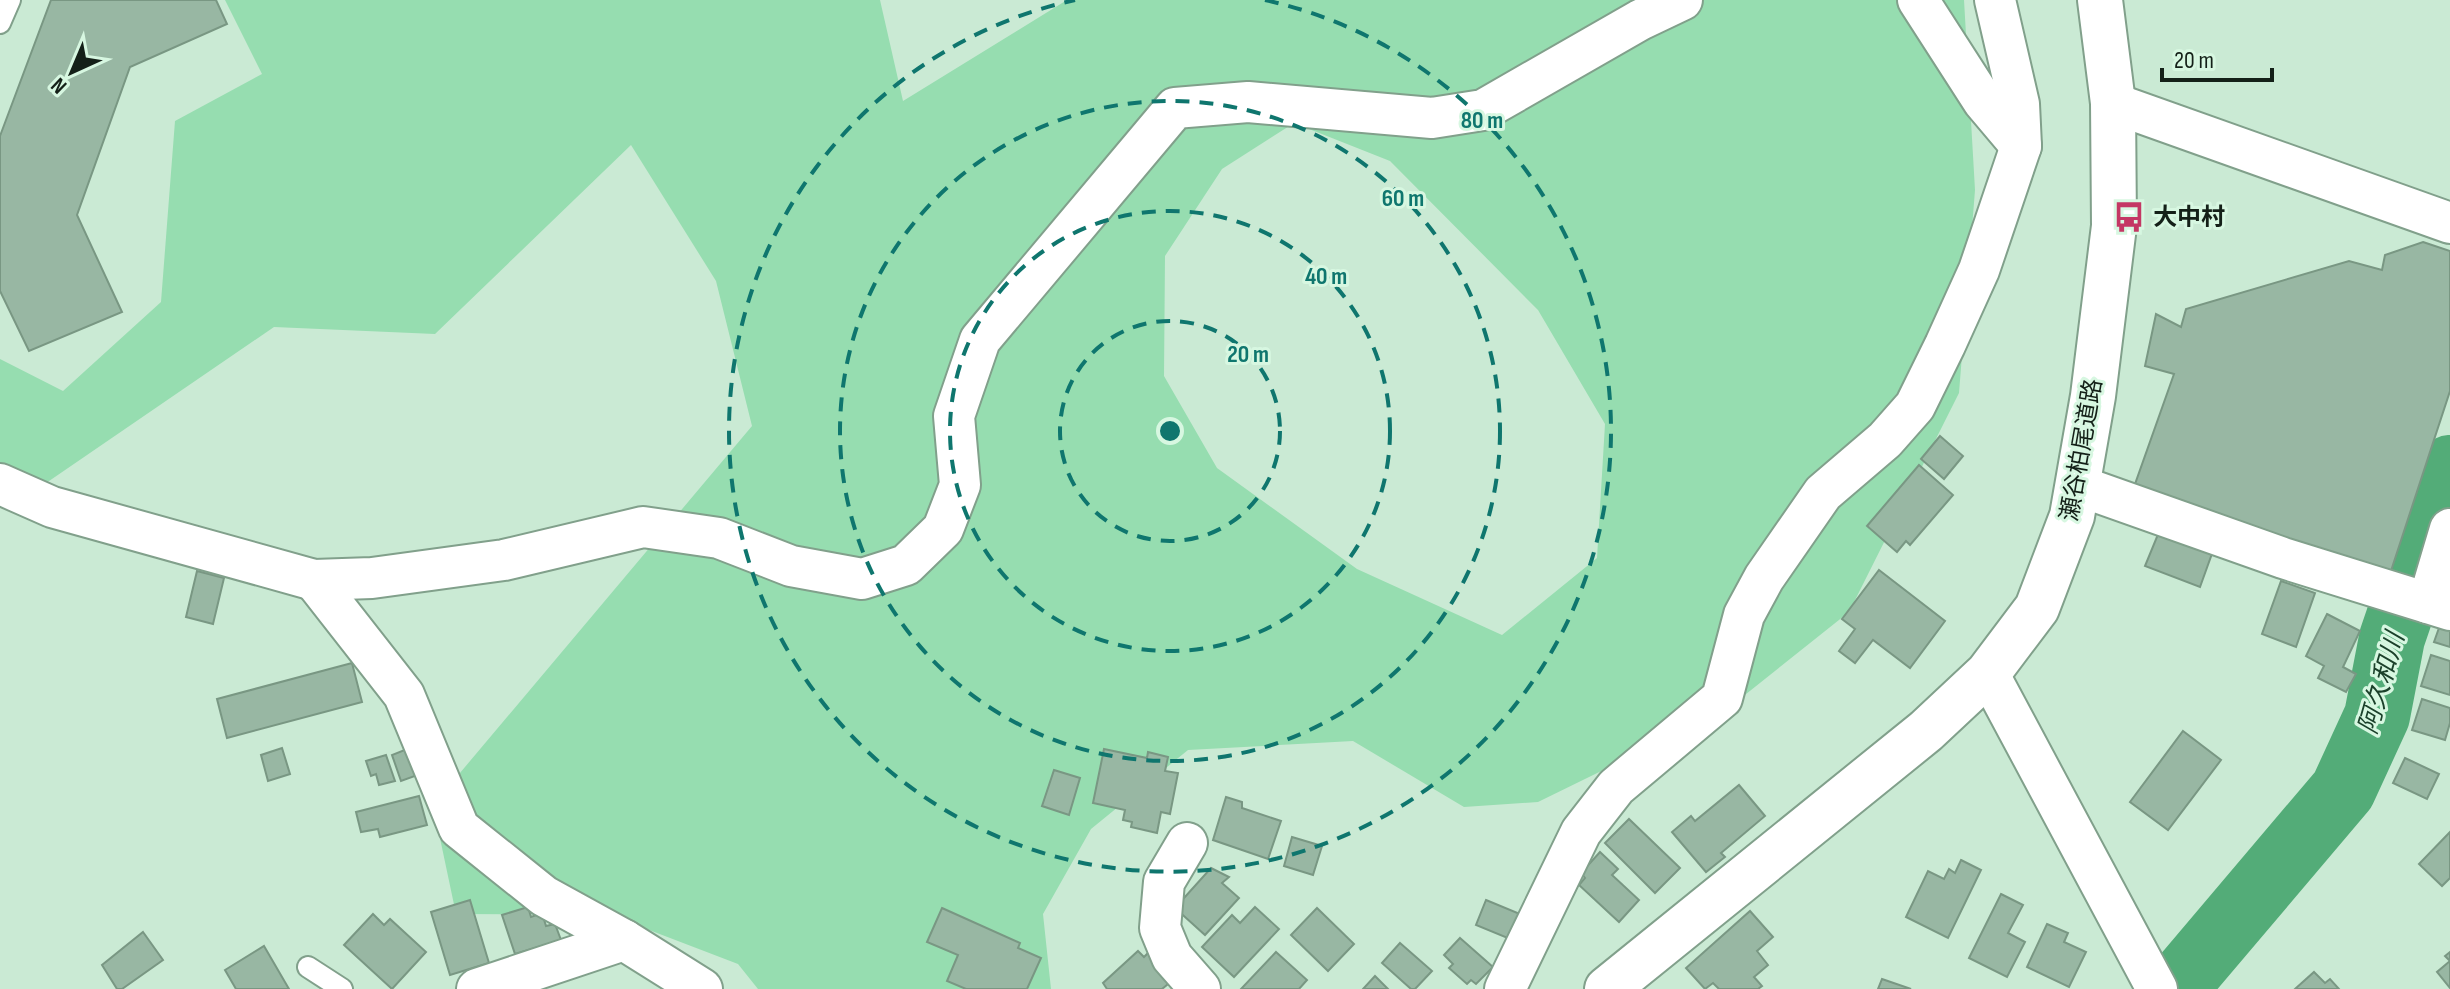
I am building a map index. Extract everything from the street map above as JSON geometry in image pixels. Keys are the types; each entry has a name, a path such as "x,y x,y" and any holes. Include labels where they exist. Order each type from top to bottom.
{"main road":[{"name":"瀬谷柏尾道路","path":"1607,989 1926,731 1988,673 2037,608 2072,516 2093,396 2114,226 2113,103 2100,0"}],"street":[{"path":"0,484 52,507 314,580 372,578 504,560 643,527 719,538 791,566 862,579 906,565 943,529 960,485 954,416 980,340 1175,108 1248,102 1432,118 1483,110 1640,20 1682,0"},
{"path":"1918,0 1983,101 2021,146"},
{"path":"1505,989 1581,832 1616,787 1722,698 1744,615 1764,578 1823,493 1885,440 1915,406 1979,270 2021,146 2019,104 1995,0"},
{"path":"2113,103 2450,223"},
{"path":"2077,485 2283,558 2439,606 2450,529"},
{"path":"314,580 404,695 459,828 544,896 624,940 702,989"},
{"path":"1988,673 2157,989"},
{"path":"1187,843 1164,882 1160,928 1172,957 1200,989"},
{"path":"477,989 624,940"}],"lane":[{"path":"0,23 10,0"},
{"path":"308,967 342,989"}],"green space":[{"path":"225,0 880,0 903,101 1067,0 1964,0 1975,190 1959,393 1849,612 1726,710 1538,802 1464,807 1353,741 1188,750 1091,829 1043,914 1051,989 758,989 738,964 610,915 456,914 433,805 752,426 716,281 631,145 435,334 274,327 33,492 0,487 0,359 63,391 161,302 175,121 262,74","holes":["1294,123 1390,161 1538,310 1605,424 1597,558 1502,635 1357,569 1217,468 1164,376 1165,256 1222,169"]}],"building":[{"path":"51,0 216,0 227,24 130,67 77,215 122,312 29,351 0,291 0,136"},
{"path":"2423,242 2450,251 2450,391 2389,577 2134,487 2174,374 2145,366 2156,314 2181,327 2186,309 2349,261 2382,270 2385,255"},
{"path":"1940,436 1963,456 1944,479 1921,459"},
{"path":"1919,465 1953,495 1910,545 1906,541 1897,552 1867,526"},
{"path":"2161,527 2214,548 2200,587 2145,566"},
{"path":"1879,570 1945,621 1910,668 1873,640 1855,663 1839,651 1855,629 1842,619"},
{"path":"197,571 224,578 213,624 186,617"},
{"path":"2281,581 2315,593 2296,647 2262,634"},
{"path":"2445,611 2450,613 2450,647 2434,642"},
{"path":"2327,614 2360,631 2343,667 2356,674 2346,692 2318,678 2324,666 2306,656"},
{"path":"2431,655 2450,661 2450,695 2421,686"},
{"path":"352,663 362,702 227,738 217,699"},
{"path":"2422,699 2450,708 2445,740 2412,730"},
{"path":"2183,731 2221,760 2168,830 2130,802"},
{"path":"417,745 426,772 401,781 392,755"},
{"path":"282,748 290,774 268,781 261,755"},
{"path":"1104,749 1147,758 1148,752 1168,757 1165,771 1178,773 1170,814 1161,812 1157,833 1131,827 1132,822 1123,820 1125,810 1093,803"},
{"path":"386,755 395,781 379,785 376,774 371,776 366,761"},
{"path":"2405,758 2439,774 2427,799 2393,783"},
{"path":"1054,770 1080,778 1069,815 1042,806"},
{"path":"1739,785 1765,816 1721,853 1725,857 1706,872 1672,832 1691,816 1695,821"},
{"path":"419,796 427,825 380,837 378,829 361,832 356,812"},
{"path":"1226,797 1242,802 1242,808 1281,821 1268,859 1213,840"},
{"path":"1629,819 1680,868 1655,893 1605,843"},
{"path":"2450,832 2450,878 2442,886 2419,864"},
{"path":"1292,837 1322,846 1313,875 1284,866"},
{"path":"1600,852 1618,869 1612,875 1639,900 1619,922 1579,885 1585,878 1581,873"},
{"path":"1961,860 1981,870 1948,938 1906,917 1928,871 1944,879 1949,869 1955,873"},
{"path":"1211,868 1229,877 1222,883 1239,898 1205,935 1175,908"},
{"path":"2001,894 2023,905 2008,933 2025,942 2007,977 1969,958"},
{"path":"470,900 489,963 450,975 431,912"},
{"path":"1486,900 1520,914 1510,939 1476,925"},
{"path":"528,907 531,917 542,913 546,926 555,924 561,940 515,954 502,915"},
{"path":"1255,907 1279,929 1234,977 1202,947 1232,915 1240,923"},
{"path":"942,908 1020,943 1018,948 1041,958 1027,989 966,989 947,981 958,955 927,942"},
{"path":"1317,908 1354,944 1328,971 1291,935"},
{"path":"1750,911 1773,937 1757,951 1768,965 1754,977 1762,986 1758,989 1719,989 1713,983 1705,989 1686,968"},
{"path":"373,914 384,925 390,919 426,952 392,989 344,945"},
{"path":"2047,924 2068,933 2064,942 2086,952 2069,987 2027,967"},
{"path":"143,932 163,960 122,989 117,989 102,965"},
{"path":"1460,938 1493,967 1476,984 1471,980 1467,984 1449,968 1453,964 1444,955"},
{"path":"1400,943 1432,971 1415,989 1411,989 1382,963"},
{"path":"264,946 289,989 236,989 225,970"},
{"path":"1138,951 1144,957 1148,953 1173,980 1162,989 1107,989 1103,983"},
{"path":"1276,952 1307,980 1299,989 1241,989"},
{"path":"2450,961 2450,988 2437,972"},
{"path":"2314,972 2325,983 2330,979 2339,989 2295,989"},
{"path":"1375,976 1388,989 1363,989"},
{"path":"1882,979 1911,989 1878,989"}],"waterway":[{"name":"阿久和川","path":"2182,989 2187,974 2343,790 2377,716 2392,638 2450,468"}],"place":[{"name":"大中村","path":"2129,217"}]}
